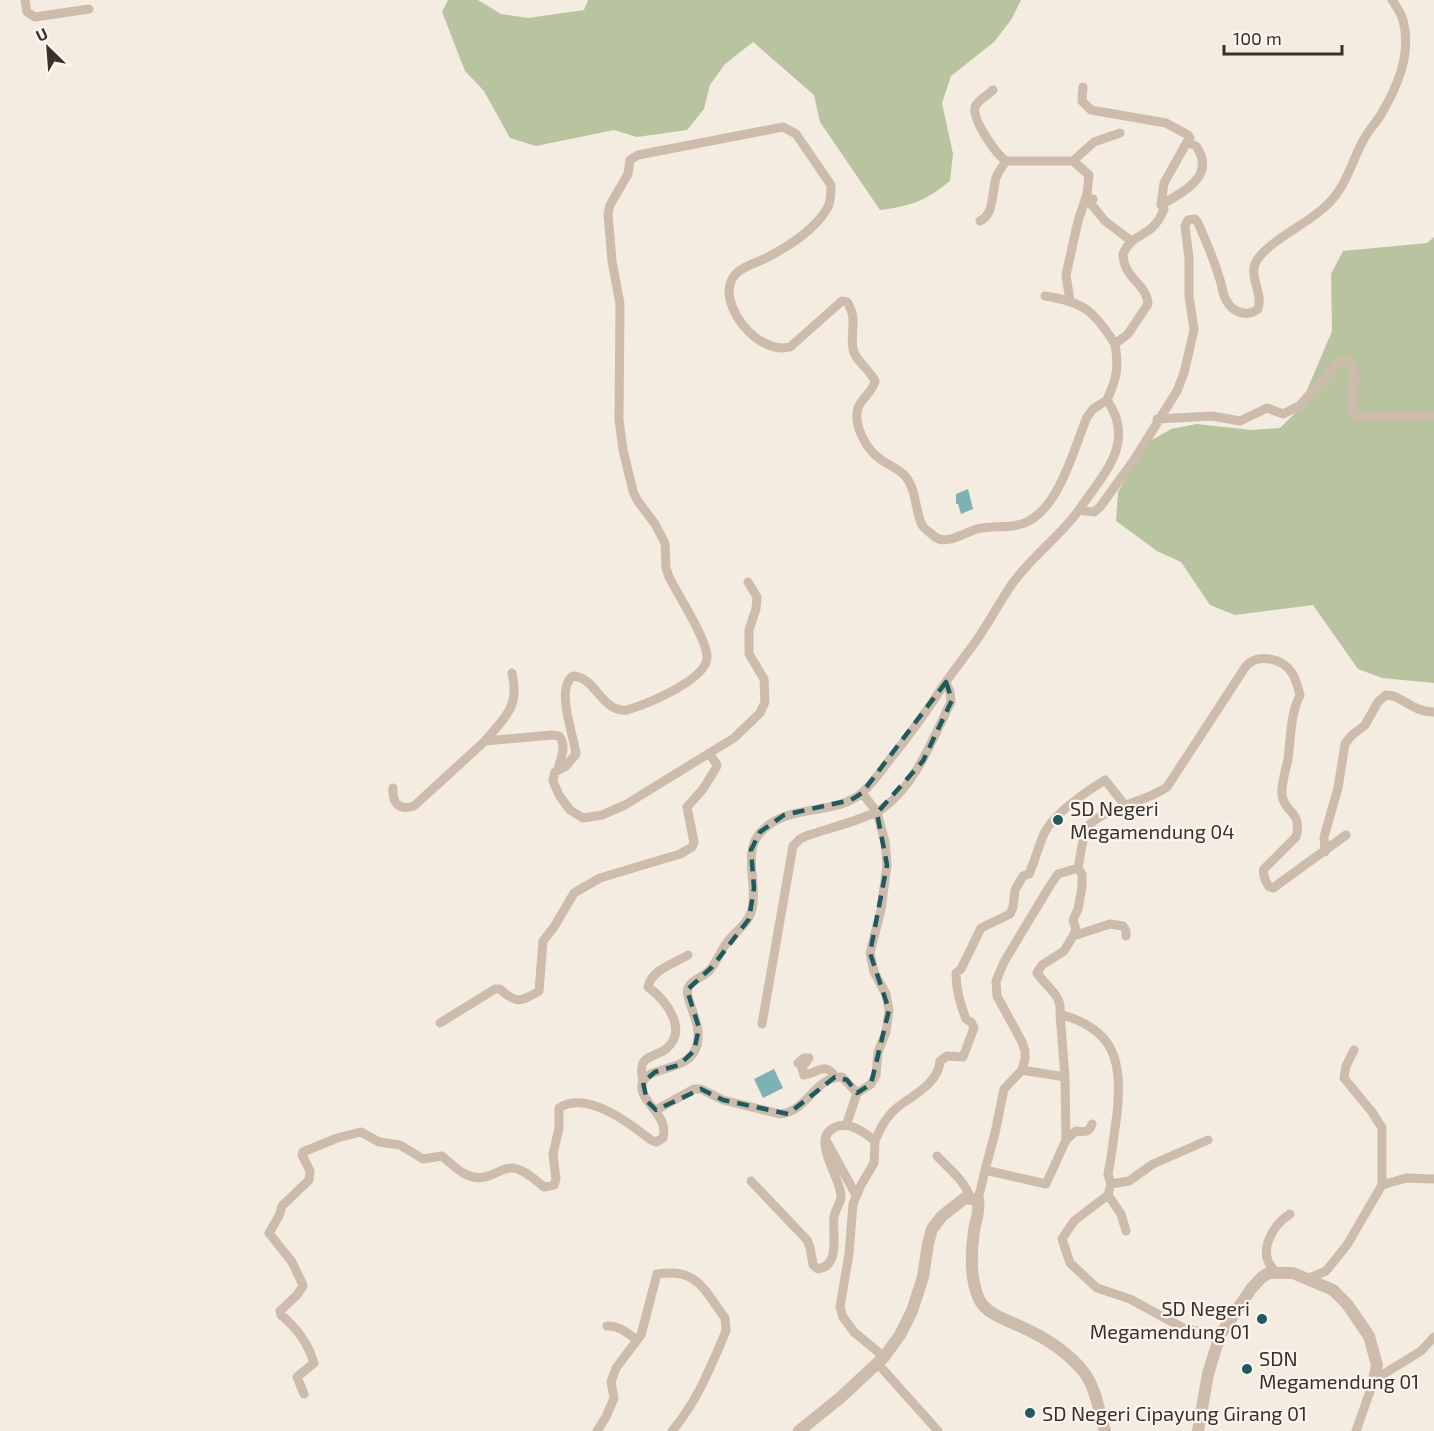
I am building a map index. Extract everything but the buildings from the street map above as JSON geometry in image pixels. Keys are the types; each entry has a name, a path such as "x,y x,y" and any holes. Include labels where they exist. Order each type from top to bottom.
{"street":[{"path":"25,0 27,12 35,17 89,9"},
{"path":"1079,510 1094,512 1100,507 1134,460 1157,419 1177,391 1184,373 1194,330 1189,296 1186,223 1192,218 1198,223 1217,269 1225,300 1242,313 1253,313 1259,304 1254,276 1257,260 1267,249 1327,206 1338,194 1365,137 1392,95 1401,74 1405,42 1402,19 1392,0"},
{"path":"1083,87 1082,100 1091,110 1166,123 1190,138 1164,183 1161,205 1164,209 1158,223 1153,229 1130,240 1123,254 1123,262 1130,276 1146,294 1149,304 1128,334 1115,344"},
{"path":"993,90 977,104 976,115 989,143 1006,161 1073,161 1089,175 1090,182 1065,275 1070,301"},
{"path":"748,582 757,597 756,609 749,630 749,654 764,679 765,702 760,713 734,738 625,805 602,815 583,818 570,810 559,795 553,781 553,774 566,766 576,754 566,709 565,691 569,679 573,676 580,677 590,683 612,706 623,711 682,685 698,674 707,661 707,651 703,640 669,577 666,568 665,543 656,524 637,500 633,491 623,450 619,420 620,304 612,261 608,214 628,174 630,160 638,155 767,129 783,127 796,134 831,184 828,207 813,226 797,238 770,256 739,271 729,286 736,317 756,338 774,348 783,349 795,343 842,301 847,302 852,309 854,323 853,350 875,381 859,406 856,418 860,430 867,445 878,458 906,478 916,501 922,525 938,539 946,540 989,526 1016,526 1035,517 1047,504 1065,474 1087,417 1093,409 1107,400 1118,365 1115,344 1095,315 1070,301 1045,296"},
{"path":"1073,161 1094,142 1120,133"},
{"path":"1161,205 1184,192 1194,184 1199,176 1203,159 1196,146 1187,142"},
{"path":"980,221 986,219 989,213 997,176 1006,161"},
{"path":"1093,199 1091,204 1105,222 1130,240"},
{"path":"1157,419 1212,416 1240,421 1266,408 1283,414 1299,406 1341,361 1351,362 1355,381 1351,409 1356,417 1434,416"},
{"path":"643,1082 654,1072 679,1065 697,1045 699,1028 687,990 712,967 729,940 749,919 754,888 751,850 753,842 760,832 784,815 851,800 862,793 905,741 977,639 1011,585 1036,556 1070,523 1112,459 1120,434 1118,421 1107,400"},
{"path":"1066,1140 1061,1006 1059,999 1037,973 1042,965 1064,951 1076,930 1073,920 1078,909 1082,887 1082,874 1078,868 1085,829 1105,813 1124,804 1147,798 1167,787 1246,666 1253,659 1263,658 1281,663 1295,679 1300,695 1294,707 1282,794 1296,817 1296,837 1264,869 1263,875 1269,887 1273,888 1346,835"},
{"path":"393,788 395,803 406,809 414,806 485,741 504,718 513,701 515,693 512,673"},
{"path":"762,1024 793,846 806,836 877,812 892,801 923,761 952,700 946,682"},
{"path":"1325,852 1324,837 1338,788 1345,744 1351,736 1365,724 1378,702 1386,695 1398,697 1410,706 1421,710 1434,712"},
{"path":"485,741 559,736 564,747 558,769"},
{"path":"440,1023 495,989 500,989 510,999 522,1000 539,991 543,941 554,927 569,899 578,889 600,878 680,854 692,847 694,842 687,807 703,789 716,768 717,765 710,753"},
{"path":"938,1431 843,1317 840,1307 856,1195 873,1163 875,1142 886,1120 899,1106 923,1088 940,1069 940,1061 947,1056 963,1057 975,1028 966,1019 960,1002 956,988 956,973 961,969 981,928 1010,914 1015,890 1023,876 1029,874 1045,832 1077,800 1105,780 1124,804"},
{"path":"846,1126 857,1093 871,1084 876,1075 878,1052 886,1032 889,1010 886,994 874,972 870,953 881,910 887,865 885,842 877,812 862,793"},
{"path":"974,1198 985,1170 1004,1089 1022,1071 1025,1051 997,996 996,981 1004,962 1058,874 1078,868"},
{"path":"1073,936 1110,924 1123,926 1126,936"},
{"path":"304,1395 297,1377 314,1363 306,1343 280,1311 297,1294 302,1283 292,1262 269,1233 282,1206 309,1180 310,1171 302,1155 304,1151 361,1132 375,1141 400,1145 423,1159 442,1156 457,1170 467,1175 486,1177 511,1168 521,1171 544,1187 548,1187 554,1185 556,1181 553,1154 559,1128 559,1108 576,1101 616,1115 656,1142 663,1138 665,1132 662,1119 647,1101 641,1069 645,1060 668,1047 676,1033 666,1004 648,987 648,983 655,974 688,956"},
{"path":"1060,1014 1079,1019 1095,1029 1107,1041 1116,1061 1120,1084 1108,1174 1111,1184 1108,1195 1074,1221 1062,1239 1067,1256 1074,1268 1097,1288 1130,1299 1185,1329 1220,1335"},
{"path":"1309,1278 1326,1271 1347,1245 1382,1185 1382,1128 1344,1078 1346,1066 1354,1050"},
{"path":"798,1063 808,1057 802,1071 804,1075 825,1068 832,1071 836,1077"},
{"path":"1022,1071 1065,1077"},
{"path":"656,1110 694,1089 701,1089 723,1100 780,1114 788,1114 795,1110 825,1082 836,1077 847,1080 857,1093"},
{"path":"985,1170 1046,1184 1066,1140 1076,1131 1087,1132 1092,1124"},
{"path":"751,1181 807,1240 813,1265 822,1269 829,1264 834,1248 834,1221 841,1195 824,1147 825,1138 834,1128 846,1126 855,1128 875,1142"},
{"path":"825,1138 856,1195"},
{"path":"1111,1184 1129,1181 1153,1164 1208,1140"},
{"path":"937,1156 967,1189 980,1210 974,1228 971,1253 978,1298 984,1308 1039,1336 1066,1354 1084,1372 1091,1385 1105,1431"},
{"path":"1382,1185 1406,1178 1434,1179"},
{"path":"1108,1195 1121,1214 1126,1232"},
{"path":"799,1431 881,1361 900,1335 912,1311 923,1277 932,1228 953,1205 965,1198 974,1198"},
{"path":"1275,1271 1268,1265 1265,1252 1270,1236 1290,1215"},
{"path":"1198,1431 1208,1374 1220,1335 1262,1276 1275,1271 1309,1278 1333,1290 1347,1304 1369,1336 1377,1365 1356,1431"},
{"path":"597,1431 614,1398 611,1382 616,1368 641,1335 657,1274 672,1272 686,1274 699,1283 725,1318 726,1331 706,1377 685,1416 672,1431"},
{"path":"606,1326 622,1329 637,1340"},
{"path":"1374,1380 1421,1351 1434,1337"}],"highlighted area":[{"path":"946,682 952,700 923,761 877,813 887,865 870,953 889,1010 871,1084 857,1093 847,1080 835,1077 788,1114 723,1100 701,1089 656,1110 647,1101 643,1082 655,1072 679,1065 694,1051 699,1028 687,990 712,967 749,919 754,888 751,850 760,832 784,815 851,800 862,793"}],"green space":[{"path":"448,0 478,0 501,14 528,18 584,10 588,0 1021,0 1011,20 994,42 951,76 942,103 953,154 950,181 918,201 901,207 880,210 820,122 814,95 753,42 725,64 710,85 704,109 687,130 637,137 614,130 536,146 510,138 484,91 465,71 442,12"},
{"path":"1434,237 1434,683 1382,678 1358,669 1313,605 1235,615 1210,605 1181,562 1157,551 1116,521 1118,492 1145,444 1171,429 1197,424 1251,430 1280,428 1299,409 1332,331 1331,274 1343,251 1427,243"}],"water":[{"path":"968,489 973,509 961,514 956,504 956,494"},
{"path":"774,1069 783,1088 763,1098 754,1079"}],"place":[{"name":"SD Negeri Megamendung 04","path":"1058,820"},
{"name":"SD Negeri Megamendung 01","path":"1262,1319"},
{"name":"SDN Megamendung 01","path":"1247,1369"},
{"name":"SD Negeri Cipayung Girang 01","path":"1030,1413"}]}
